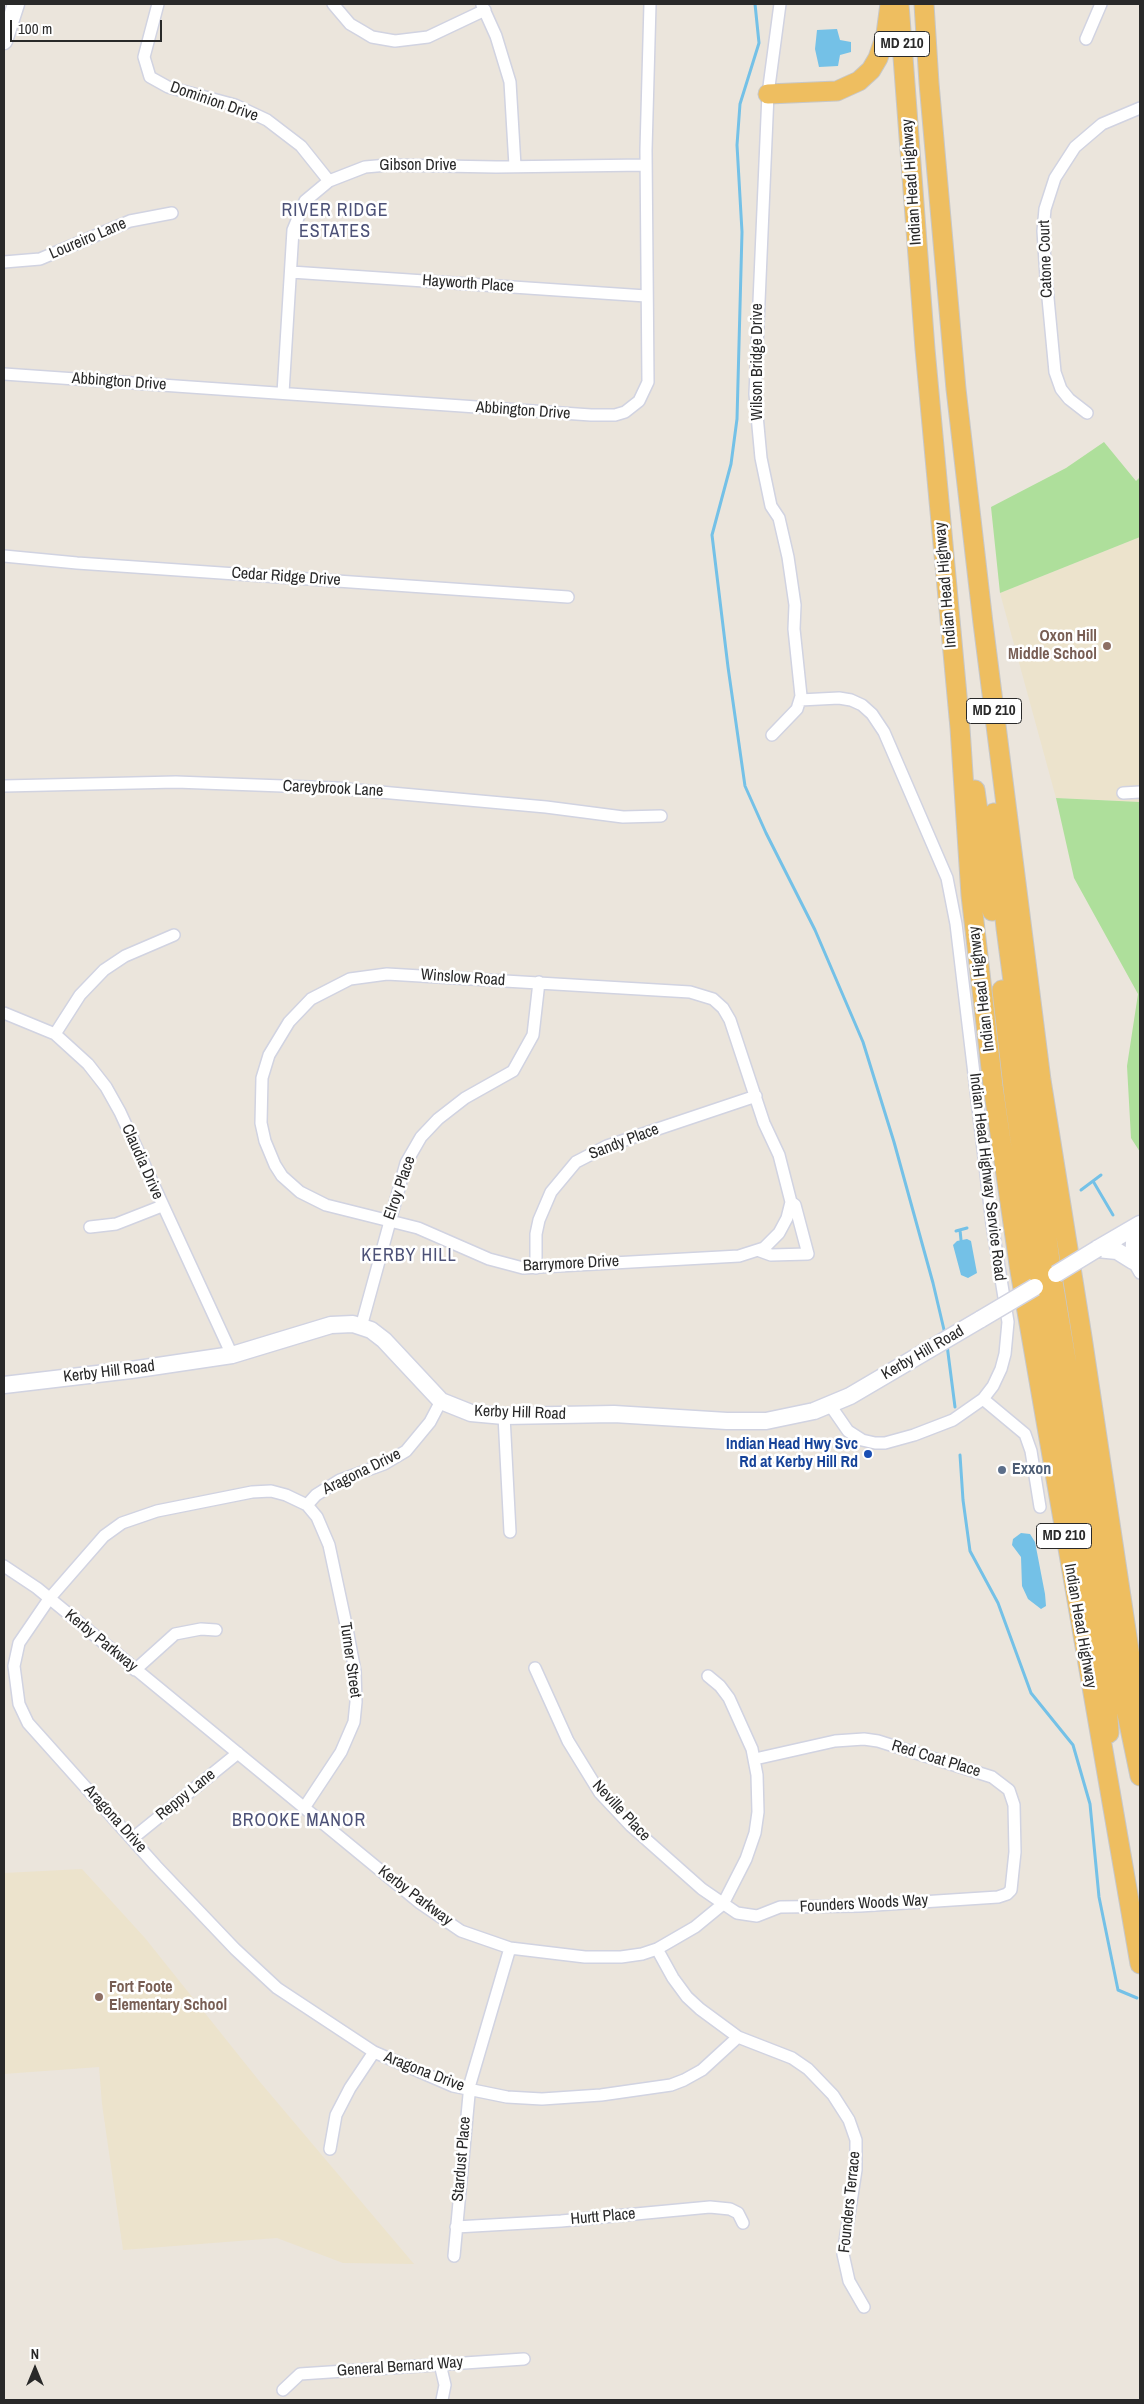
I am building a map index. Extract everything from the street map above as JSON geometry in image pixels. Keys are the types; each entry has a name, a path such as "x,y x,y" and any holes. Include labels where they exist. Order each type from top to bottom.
{"highway":[{"path":"768,94 837,91 859,81 871,70 878,58 886,34 890,4"},
{"name":"Indian Head Highway","path":"899,4 924,349 960,728 971,895 993,1086 1020,1271 1110,1800 1140,1964"},
{"name":"Indian Head Highway","path":"924,4 956,389 983,623 1041,1080 1140,1723"},
{"path":"983,623 992,795 1006,928 1046,1280 1106,1688 1110,1800"},
{"path":"960,728 976,794 995,930 1014,1096 1119,1675 1140,1776"}],"main road":[{"path":"4,41 16,4"},
{"name":"Kerby Hill Road","path":"4,1385 131,1370 232,1355 331,1325 353,1324 371,1330 384,1340 441,1401 471,1412 504,1416 614,1414 727,1421 766,1421 795,1416 830,1405 850,1396 1140,1224"},
{"path":"1137,1267 1134,1243 1140,1231"},
{"path":"1097,1250 1117,1251 1137,1267"}],"street":[{"name":"Dominion Drive","path":"158,4 144,57 147,69 153,79 168,87 235,106 267,120 301,146 329,181"},
{"path":"332,4 350,24 362,32 372,37 395,41 428,37 483,7 500,47 510,82 514,166"},
{"name":"Abbington Drive","path":"4,374 553,413 620,414 639,401 648,382 646,165 650,4"},
{"name":"Wilson Bridge Drive","path":"780,4 768,94 755,411 761,458 771,506 779,518 788,557 795,606 800,700"},
{"path":"1086,39 1100,4"},
{"name":"Catone Court","path":"1087,413 1069,399 1061,389 1055,372 1043,231 1045,209 1055,178 1075,147 1102,124 1140,108"},
{"name":"Gibson Drive","path":"283,393 292,238 298,213 310,195 329,181 347,172 375,166 646,165"},
{"name":"Loureiro Lane","path":"4,262 40,259 130,221 172,214"},
{"name":"Hayworth Place","path":"291,272 646,296"},
{"name":"Cedar Ridge Drive","path":"4,556 77,563 568,597"},
{"name":"Indian Head Highway Service Road","path":"800,700 839,698 851,700 862,705 872,714 887,740 949,886 957,934 992,1224 1008,1322 1007,1341 1001,1369 983,1399 953,1420 926,1431 875,1443 855,1436 841,1423 830,1405"},
{"path":"772,735 797,709 800,700"},
{"name":"Careybrook Lane","path":"4,786 176,782 336,788 546,807 623,817 661,816"},
{"path":"1124,793 1140,792"},
{"path":"55,1034 76,1001 104,970 125,956 174,935"},
{"name":"Winslow Road","path":"389,1221 316,1200 300,1192 279,1171 265,1141 260,1116 262,1078 275,1043 289,1022 311,999 339,984 361,977 404,974 690,992 713,999 727,1013 764,1124 779,1155 791,1202 795,1205 808,1254"},
{"name":"Elroy Place","path":"361,1327 406,1163 421,1137 438,1119 465,1098 513,1071 521,1059 535,1028 539,982"},
{"name":"Claudia Drive","path":"4,1013 55,1034 88,1064 106,1087 120,1112 232,1355"},
{"name":"Sandy Place","path":"536,1268 536,1234 539,1220 551,1192 576,1162 607,1146 756,1096"},
{"name":"Barrymore Drive","path":"389,1221 430,1232 506,1264 536,1268 595,1262 717,1258 740,1256 760,1251 769,1245 780,1233 787,1218 791,1202"},
{"path":"90,1227 116,1224 162,1206"},
{"name":"Barrymore Drive","path":"760,1251 771,1255 808,1254"},
{"path":"983,1399 1025,1434 1032,1458 1040,1507"},
{"name":"Aragona Drive","path":"441,1401 430,1422 406,1451 384,1464 340,1480 316,1495 307,1505 280,1493 260,1491 143,1515 122,1523 104,1536 49,1599 16,1651 14,1675 19,1704 28,1723 235,1949 277,1988 374,2052 439,2081 469,2090 507,2097 542,2098 608,2094 656,2088 693,2076 713,2061 738,2037"},
{"path":"504,1416 510,1532"},
{"name":"Turner Street","path":"304,1808 342,1752 354,1722 356,1702 354,1671 348,1634 329,1545 317,1517 307,1505"},
{"name":"Kerby Parkway","path":"4,1566 27,1580 434,1913 461,1930 510,1948 601,1958 642,1954 657,1949 695,1927 723,1904 746,1859 755,1834 758,1795 755,1759 729,1698 720,1686 708,1676"},
{"path":"135,1670 175,1634 201,1629 216,1630"},
{"name":"Neville Place","path":"535,1668 568,1741 600,1793 648,1841 723,1904"},
{"name":"Red Coat Place","path":"755,1759 835,1741 864,1739 878,1741 992,1777 1008,1790 1014,1805 1014,1880 1009,1892"},
{"name":"Reppy Lane","path":"133,1838 238,1752"},
{"name":"Founders Woods Way","path":"723,1904 741,1914 757,1916 780,1908 875,1906 971,1897 998,1897 1009,1892"},
{"name":"Stardust Place","path":"454,2256 469,2090 510,1948"},
{"name":"Founders Terrace","path":"657,1949 666,1967 687,1997 722,2028 738,2037 792,2058 808,2069 833,2095 849,2120 856,2140 856,2170 843,2254 849,2281 864,2307"},
{"path":"330,2149 336,2116 350,2088 374,2052"},
{"name":"Hurtt Place","path":"456,2227 570,2220 710,2207 730,2209 738,2213 743,2224"},
{"name":"General Bernard Way","path":"283,2390 300,2374 524,2360"},
{"path":"440,2364 445,2385 442,2400"}],"shaded area":[{"path":"1140,537 1140,802 1056,798 1000,593"},
{"path":"82,1869 145,1938 260,2082 414,2264 343,2263 277,2238 123,2250 102,2104 99,2067 4,2074 4,1873"}],"green space":[{"path":"1104,442 1136,481 1140,477 1140,537 1000,593 991,507 1066,468"},
{"path":"1056,798 1140,802 1140,1152 1131,1138 1127,1066 1138,994 1074,878"}],"water":[{"path":"837,29 840,40 851,42 851,52 840,55 838,66 819,67 815,49 817,30"},
{"path":"967,1239 971,1241 977,1273 968,1278 961,1275 953,1245 957,1241"},
{"path":"1021,1533 1030,1534 1035,1542 1045,1594 1046,1606 1041,1609 1028,1599 1022,1586 1021,1557 1012,1545 1013,1539"}],"waterway":[{"path":"755,4 759,43 740,104 737,145 742,232 737,419 731,464 712,535 728,667 745,786 766,833 815,930 863,1042 894,1142 945,1334"},
{"path":"1081,1190 1101,1175"},
{"path":"1093,1181 1113,1215"},
{"path":"956,1231 967,1228"},
{"path":"960,1230 961,1240"},
{"path":"947,1345 955,1407"},
{"path":"960,1455 963,1500 970,1551 998,1603 1031,1693 1073,1745 1090,1804 1099,1897 1118,1990 1137,1998"}],"place":[{"name":"Oxon Hill Middle School","path":"1107,646"},
{"name":"Indian Head Hwy Svc Rd at Kerby Hill Rd","path":"868,1454"},
{"name":"Exxon","path":"1002,1470"},
{"name":"Fort Foote Elementary School","path":"99,1997"}],"district":[{"name":"RIVER RIDGE ESTATES","path":"335,221"},
{"name":"KERBY HILL","path":"409,1256"},
{"name":"BROOKE MANOR","path":"299,1821"}]}
